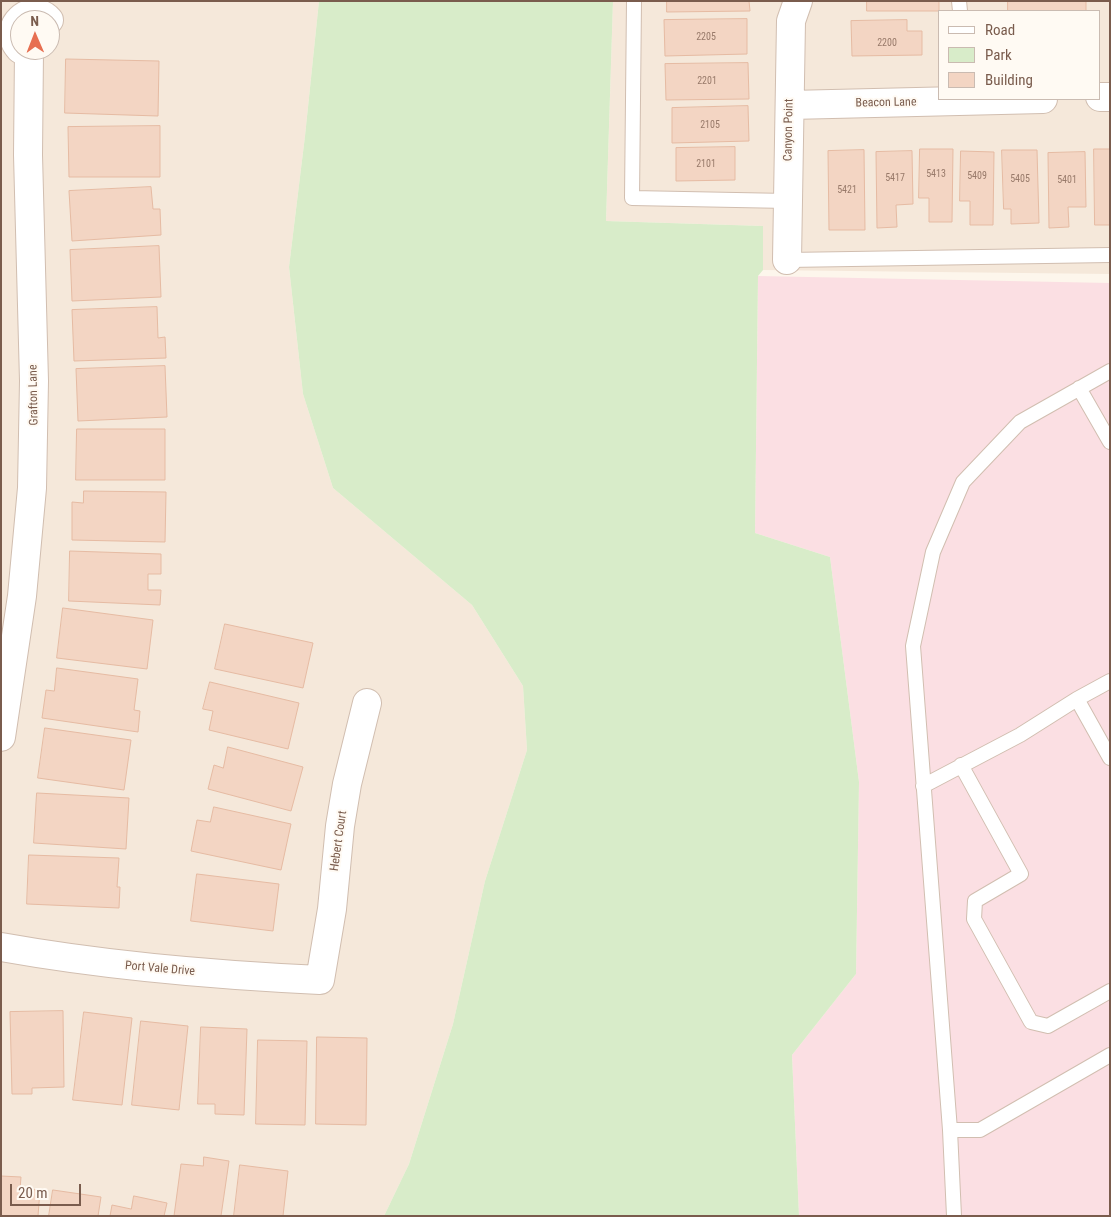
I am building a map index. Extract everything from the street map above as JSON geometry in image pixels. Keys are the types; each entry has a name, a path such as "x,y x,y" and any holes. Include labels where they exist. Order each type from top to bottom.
{"street":[{"name":"Canyon Point","path":"787,260 791,22 798,1"},
{"name":"Grafton Lane","path":"1,737 22,596 32,488 34,390 25,60"},
{"name":"Beacon Lane","path":"790,105 966,100"},
{"name":"Hebert Court","path":"320,980 332,909 340,826 347,784 367,703"},
{"name":"Port Vale Drive","path":"1,947 113,965 182,972 320,980"}],"lane":[{"path":"634,1 632,198 788,201"},
{"path":"787,260 1110,256"},
{"path":"954,1216 950,1130 913,646 933,552 963,482 1020,422 1110,371"},
{"path":"1079,388 1110,442"},
{"path":"924,786 1020,735 1077,698 1110,681"},
{"path":"1077,698 1110,758"},
{"path":"961,766 1021,874 975,901 974,919 1031,1022 1048,1026 1110,991"},
{"path":"950,1130 980,1130 1110,1055"}],"shaded area":[{"path":"1,1 319,1 289,267 303,394 333,488 472,605 523,686 527,750 485,881 453,1024 409,1164 384,1216 1,1216"},
{"path":"613,1 1110,1 1110,274 763,270 763,226 606,221"},
{"path":"758,276 1110,283 1110,1216 799,1216 792,1055 856,974 859,782 830,557 755,533"}],"green space":[{"path":"319,1 613,1 606,221 763,226 763,270 758,276 755,533 830,557 859,782 856,974 792,1055 799,1216 384,1216 409,1164 453,1024 485,881 527,750 523,686 472,605 333,488 303,394 289,267"}],"building":[{"path":"667,1 749,1 750,11 667,12"},
{"path":"867,1 939,1 938,11 867,11"},
{"path":"1008,1 1086,1 1086,10 1008,10"},
{"path":"747,19 747,54 665,56 664,20"},
{"path":"907,20 907,31 922,31 922,55 852,56 851,21"},
{"path":"66,59 159,61 158,116 65,113"},
{"path":"748,63 749,99 666,100 665,64"},
{"path":"748,106 749,141 672,143 672,108"},
{"path":"160,126 160,177 69,177 68,127"},
{"path":"735,147 735,180 676,181 676,148"},
{"path":"920,149 953,149 952,222 929,222 929,198 919,198"},
{"path":"1094,149 1110,149 1110,225 1095,225"},
{"path":"864,150 865,230 829,230 828,151"},
{"path":"1002,150 1037,150 1039,223 1011,224 1011,209 1004,209"},
{"path":"912,151 913,204 896,205 897,227 877,228 876,152"},
{"path":"961,151 994,152 993,225 970,225 970,201 960,201"},
{"path":"1085,152 1086,207 1068,207 1069,227 1049,228 1048,153"},
{"path":"151,187 153,209 160,209 161,235 72,241 69,191"},
{"path":"159,246 161,297 72,301 70,250"},
{"path":"157,307 158,338 165,337 166,358 74,361 72,310"},
{"path":"165,366 167,417 78,421 76,369"},
{"path":"77,429 165,429 165,480 76,480"},
{"path":"84,491 166,492 165,542 72,540 72,502 83,503"},
{"path":"70,551 161,554 161,574 148,574 148,590 161,590 160,605 69,601"},
{"path":"63,608 153,620 147,669 57,658"},
{"path":"225,624 313,643 303,688 215,669"},
{"path":"57,668 138,679 134,710 140,711 138,732 42,718 46,690 54,691"},
{"path":"210,682 299,703 288,749 209,730 213,711 203,709"},
{"path":"45,728 131,740 124,790 38,778"},
{"path":"228,747 303,767 291,811 208,789 214,765 223,768"},
{"path":"37,793 129,798 126,849 34,843"},
{"path":"214,807 291,824 281,870 191,851 197,820 210,822"},
{"path":"29,855 119,858 117,887 120,887 119,908 27,904"},
{"path":"197,874 279,884 273,931 191,921"},
{"path":"63,1011 64,1087 32,1088 32,1094 12,1094 10,1012"},
{"path":"84,1012 132,1018 122,1105 73,1100"},
{"path":"141,1021 188,1026 179,1110 132,1105"},
{"path":"201,1027 247,1029 244,1115 215,1114 215,1104 198,1104"},
{"path":"317,1037 367,1038 366,1125 316,1124"},
{"path":"258,1040 307,1041 305,1125 256,1124"},
{"path":"204,1157 229,1161 221,1216 174,1216 181,1164 203,1166"},
{"path":"240,1165 288,1171 283,1216 234,1216"},
{"path":"1,1176 21,1177 20,1189 40,1190 38,1216 1,1216"},
{"path":"53,1190 101,1197 98,1216 49,1216"},
{"path":"134,1196 167,1203 164,1216 110,1216 112,1205 131,1209"}]}
